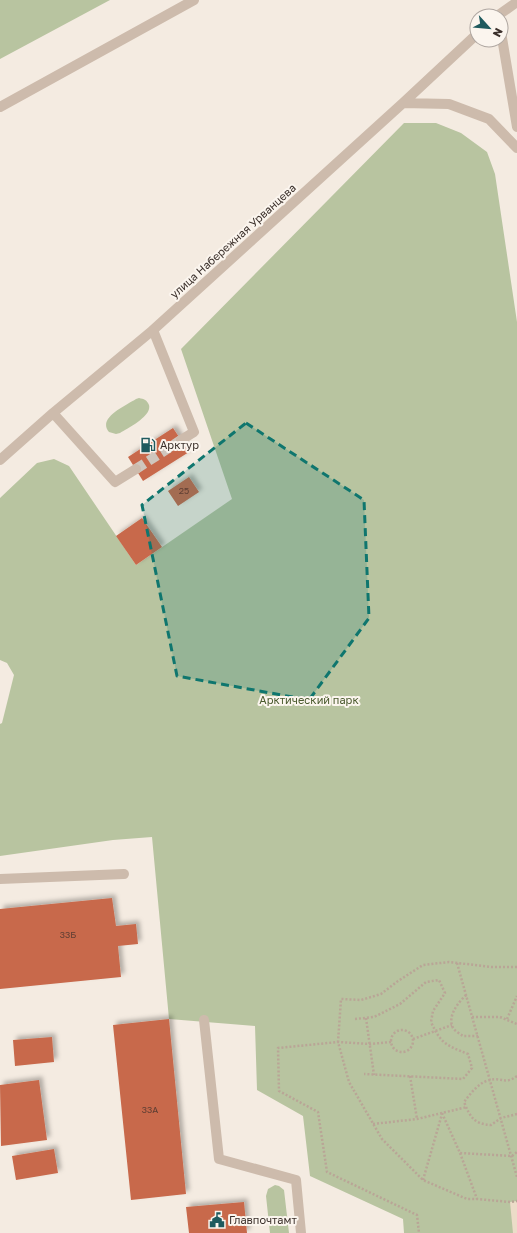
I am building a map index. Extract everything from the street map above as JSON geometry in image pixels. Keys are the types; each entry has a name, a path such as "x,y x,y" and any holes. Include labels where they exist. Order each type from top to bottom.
{"street":[{"path":"0,107 194,0"},
{"path":"509,8 517,2"},
{"name":"улица Набережная Урванцева","path":"0,460 53,413 153,330 469,41"},
{"path":"504,48 517,127"},
{"path":"403,103 449,104 489,119 517,148"},
{"path":"153,330 194,432 181,440"},
{"path":"53,413 115,482 136,469"},
{"path":"0,878 124,874"},
{"path":"204,1020 219,1159 296,1180 301,1233"}],"path":[{"path":"517,967 492,967 450,962 423,965 381,994 361,1000 341,999 338,1042 349,1082 382,1139 423,1180 467,1199 510,1202 517,1201"},
{"path":"457,963 517,1177"},
{"path":"355,1019 374,1017 400,1004 426,982 439,980 445,993 433,1010 431,1022 435,1032 448,1046 468,1054 472,1068 462,1079 364,1074"},
{"path":"466,994 457,1004 451,1019 453,1029 463,1036 478,1036"},
{"path":"507,1020 517,996"},
{"path":"472,1017 500,1017 517,1024"},
{"path":"366,1018 374,1075"},
{"path":"413,1039 452,1025"},
{"path":"403,1030 409,1033 413,1039 413,1046 408,1051 404,1052 397,1051 391,1042 396,1032 403,1030"},
{"path":"391,1042 370,1044 338,1042 278,1048 279,1091 318,1112 327,1172 417,1215 418,1233"},
{"path":"410,1076 417,1119"},
{"path":"517,1076 510,1081 490,1080 474,1089 464,1102 470,1116 483,1124 491,1125 500,1118 517,1114"},
{"path":"373,1124 417,1119 467,1107"},
{"path":"423,1180 442,1113"},
{"path":"442,1113 460,1153 477,1199"},
{"path":"460,1153 512,1156 517,1152"}],"highlighted area":[{"path":"246,423 364,500 369,618 309,700 177,676 142,505"}],"green space":[{"path":"0,0 110,0 0,59"},
{"name":"Арктический парк","path":"404,123 436,123 461,133 487,152 495,174 517,322 517,1233 404,1233 403,1219 310,1176 303,1116 257,1090 255,1026 169,1019 152,837 113,840 0,856 0,724 2,723 14,675 7,663 0,660 0,498 37,463 54,459 69,466 136,565 232,499 181,349"},
{"path":"139,398 148,403 149,409 147,413 139,421 120,433 116,434 109,432 106,427 109,417 119,409"},
{"path":"275,1185 284,1190 289,1233 270,1233 266,1196 268,1189"}],"shaded area":[{"path":"517,1201 517,1233 513,1233 510,1202"}],"building":[{"path":"173,428 189,452 143,481 128,457"},
{"path":"189,477 199,492 178,506 168,491"},
{"path":"142,518 162,547 136,565 116,536"},
{"path":"112,898 116,926 136,924 138,944 118,946 121,977 0,989 0,909"},
{"path":"169,1019 186,1194 131,1200 113,1025"},
{"path":"52,1037 54,1062 15,1066 13,1040"},
{"path":"39,1080 47,1140 1,1146 0,1085"},
{"path":"54,1149 58,1173 16,1180 12,1156"},
{"name":"Главпочтамт","path":"244,1202 247,1233 189,1233 186,1207"}],"tunnel":[{"path":"136,469 181,440"}],"place":[{"name":"Арктур","path":"148,445"},
{"name":"Главпочтамт","path":"217,1220"}]}
